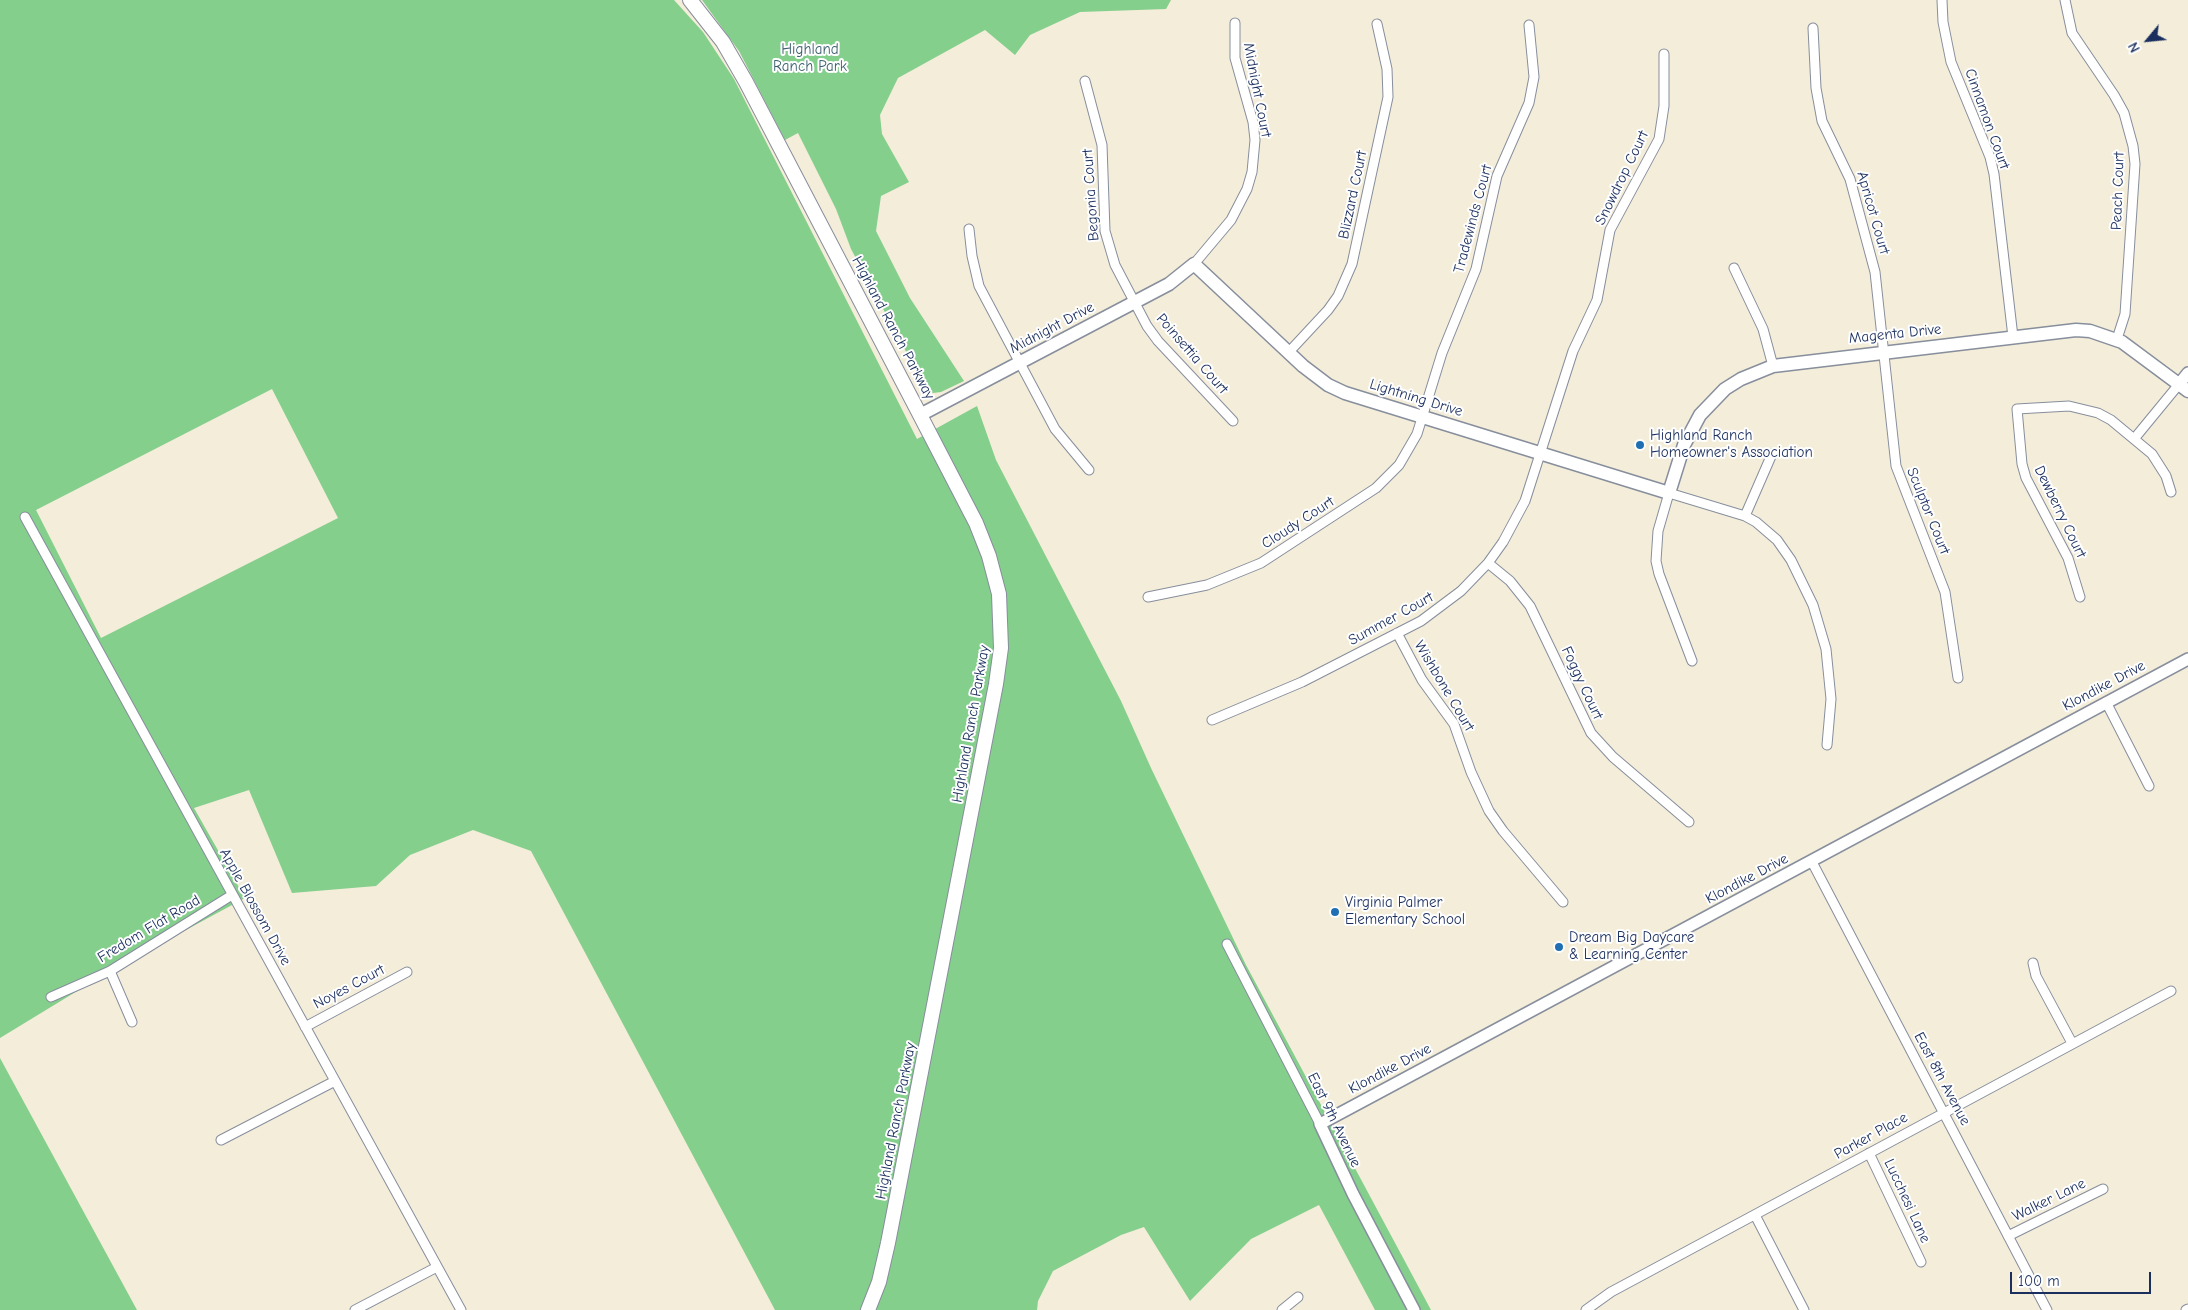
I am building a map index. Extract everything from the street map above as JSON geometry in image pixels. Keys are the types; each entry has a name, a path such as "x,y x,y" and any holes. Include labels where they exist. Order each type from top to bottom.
{"main road":[{"name":"Highland Ranch Parkway","path":"690,0 722,42 746,82 968,506 989,556 999,594 1001,648 995,694 888,1243 879,1282 868,1310"},
{"name":"Midnight Drive","path":"920,415 1170,284 1194,264"},
{"name":"Lightning Drive","path":"1194,264 1288,353 1328,385 1345,393 1669,493"},
{"name":"Magenta Drive","path":"1669,493 1684,445 1700,415 1725,389 1741,379 1773,366 2076,330 2090,331 2117,339 2185,383"}],"street":[{"name":"Cinnamon Court","path":"1942,0 1943,22 1951,62 1990,157 1994,174 2013,337"},
{"name":"Peach Court","path":"2065,0 2072,32 2124,113 2133,146 2135,164 2125,314 2117,339"},
{"name":"Midnight Court","path":"1194,264 1231,220 1247,189 1252,172 1255,140 1253,122 1235,58 1235,23"},
{"name":"Blizzard Court","path":"1288,353 1328,310 1338,296 1352,264 1388,96 1387,69 1377,24"},
{"name":"Tradewinds Court","path":"1422,417 1442,353 1476,269 1497,176 1532,91 1533,64 1529,25"},
{"name":"Apricot Court","path":"1813,28 1818,103 1826,129 1843,162 1853,188 1875,272 1884,352"},
{"name":"Snowdrop Court","path":"1541,454 1573,352 1597,300 1610,230 1659,139 1664,106 1664,54"},
{"name":"Begonia Court","path":"1085,81 1102,145 1104,162 1104,214 1109,248 1134,303"},
{"path":"969,229 972,256 980,286 1055,429 1089,470"},
{"path":"1734,268 1763,329 1773,366"},
{"name":"Poinsettia Court","path":"1134,303 1158,341 1233,421"},
{"name":"Sculptor Court","path":"1884,352 1896,466 1942,584 1958,678"},
{"path":"2171,492 2160,464 2134,439 2185,383"},
{"name":"Dewberry Court","path":"2080,597 2068,558 2026,478 2022,464 2017,409 2069,406 2084,408 2111,420 2134,439"},
{"name":"Cloudy Court","path":"1148,597 1207,585 1261,563 1286,548 1376,488 1389,476 1409,449 1422,417"},
{"name":"Summer Court","path":"1212,720 1302,682 1397,633 1442,607 1461,591 1488,562 1511,530 1525,501 1541,454"},
{"path":"1745,516 1772,454"},
{"path":"1692,661 1659,574 1656,561 1658,531 1669,493 1745,516 1767,530 1777,540 1803,582 1814,605 1823,634 1830,672 1831,706 1827,745"},
{"name":"Apple Blossom Drive","path":"25,517 461,1310"},
{"name":"Foggy Court","path":"1488,562 1510,581 1530,606 1591,733 1613,757 1689,822"},
{"name":"Wishbone Court","path":"1397,633 1422,680 1454,724 1471,772 1489,812 1563,902"},
{"name":"Klondike Drive","path":"1320,1124 2188,659"},
{"path":"2106,702 2150,786"},
{"name":"East 8th Avenue","path":"1812,862 2047,1310"},
{"name":"Fredom Flat Road","path":"51,997 110,971 232,895"},
{"name":"East 9th Avenue","path":"1226,944 1414,1310"},
{"path":"2033,963 2036,976 2072,1043"},
{"path":"110,971 132,1022"},
{"name":"Noyes Court","path":"305,1027 407,972"},
{"name":"Parker Place","path":"1586,1310 1611,1292 2171,991"},
{"path":"221,1140 335,1081"},
{"name":"Lucchesi Lane","path":"1869,1153 1920,1262"},
{"name":"Walker Lane","path":"2008,1236 2103,1189"},
{"path":"1754,1215 1804,1310"},
{"path":"355,1310 437,1267"},
{"path":"1282,1310 1298,1297"}],"green space":[{"path":"0,0 674,0 703,32 734,79 917,439 977,406 996,460 1121,701 1151,768 1246,965 1431,1310 1375,1310 1319,1205 1251,1239 1190,1301 1144,1227 1121,1235 1053,1271 1038,1301 1037,1310 775,1310 531,851 473,830 410,855 376,886 292,893 249,790 194,808 245,898 110,971 0,1038","holes":["272,389 338,518 101,638 36,510"]},
{"name":"Highland Ranch Park","path":"702,0 1171,0 1166,9 1080,12 1030,35 1015,55 985,30 898,78 880,115 882,134 909,182 881,196 876,231 910,298 964,381 941,392 933,393 926,389 851,249 836,209 798,133 785,140 739,51"},
{"path":"0,1058 137,1310 0,1310"}],"place":[{"name":"Highland Ranch Homeowner's Association","path":"1640,445"},
{"name":"Virginia Palmer Elementary School","path":"1335,912"},
{"name":"Dream Big Daycare & Learning Center","path":"1559,947"}]}
